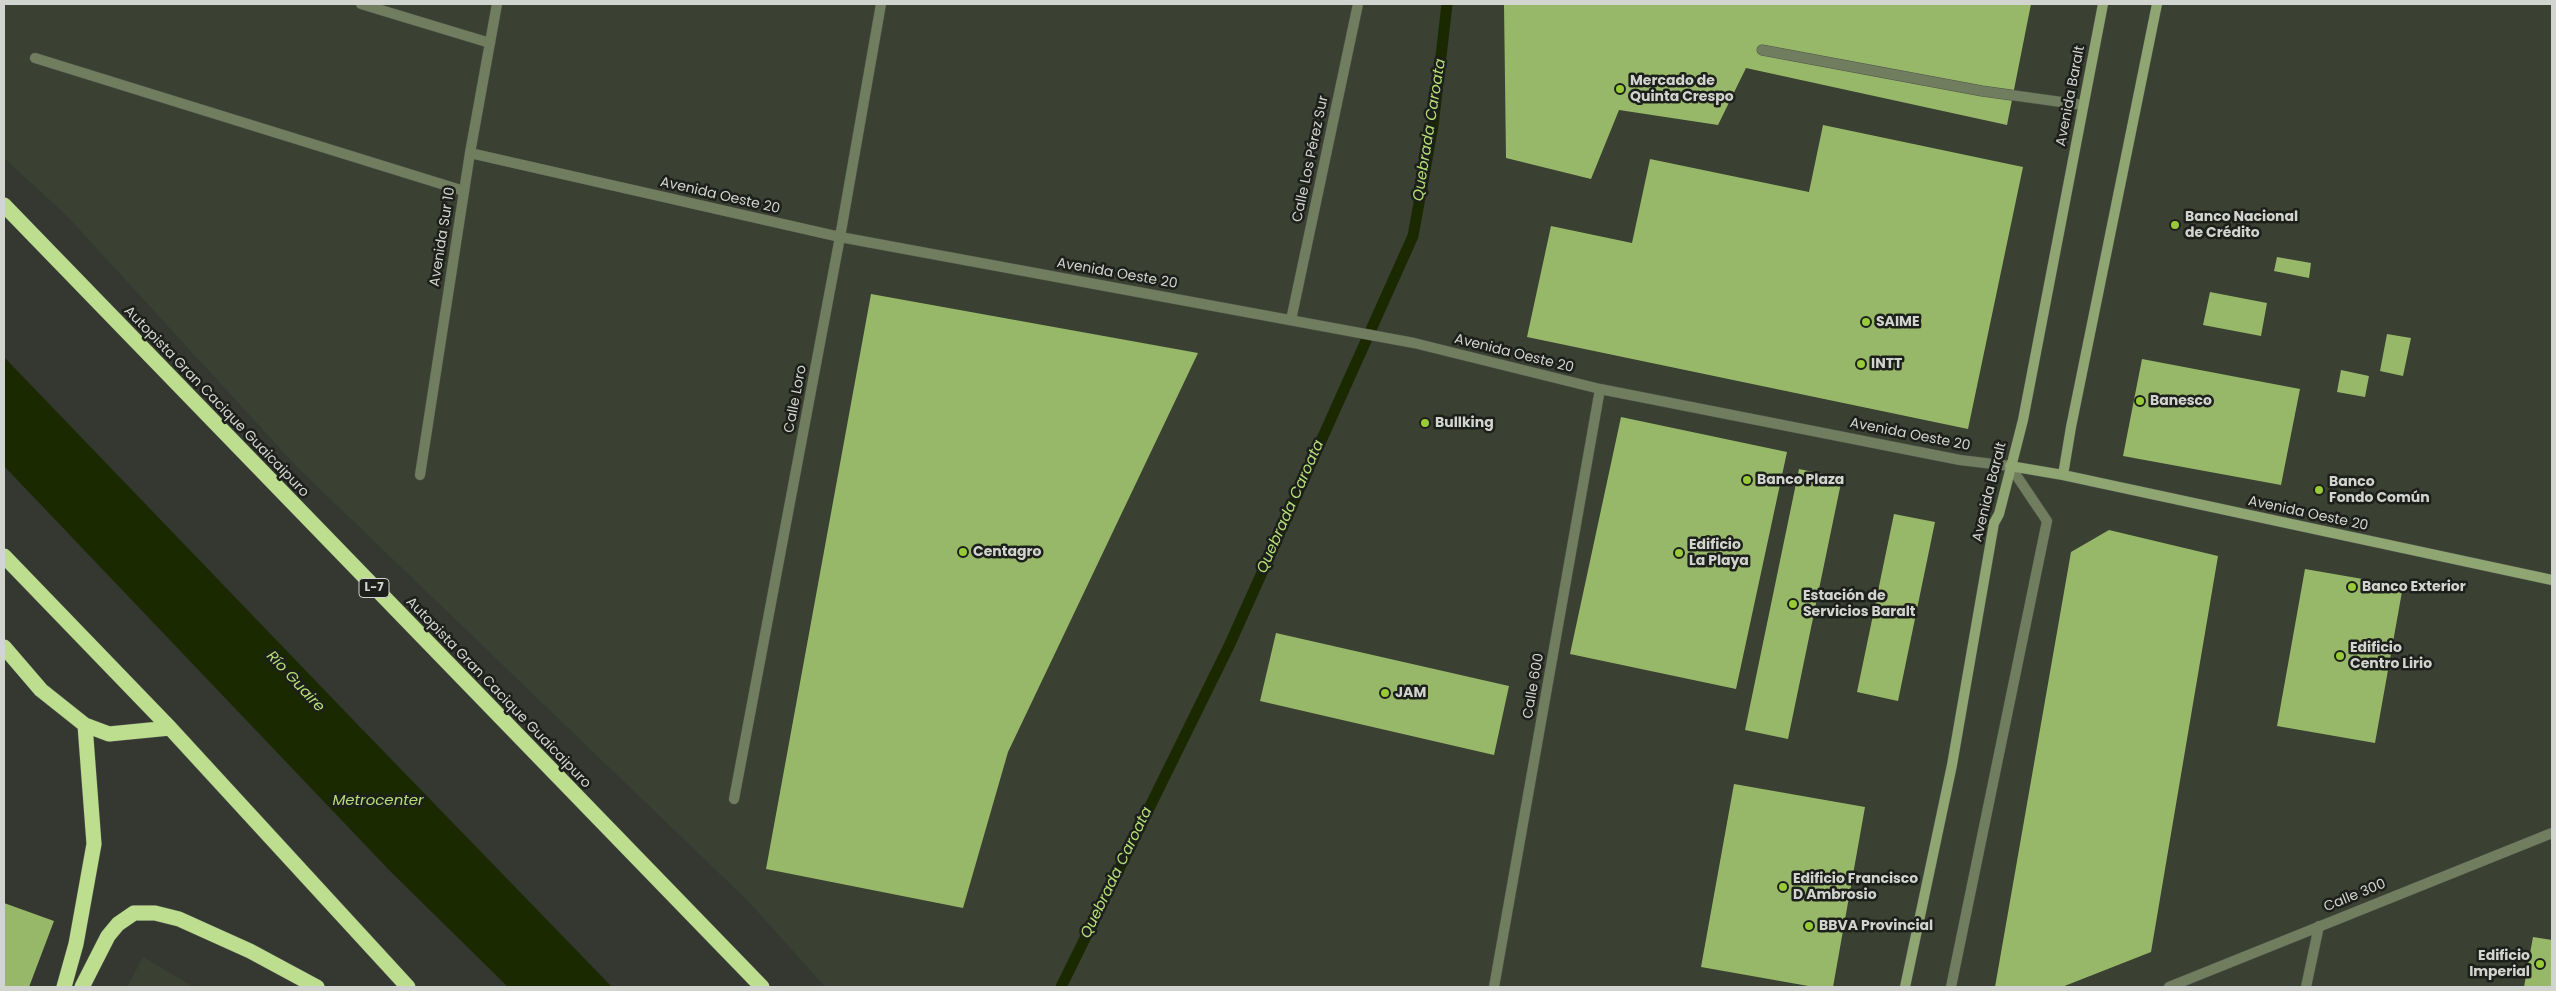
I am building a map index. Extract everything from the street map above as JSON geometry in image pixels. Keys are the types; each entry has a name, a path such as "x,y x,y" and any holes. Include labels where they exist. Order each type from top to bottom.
{"highway":[{"name":"Autopista Gran Cacique Guaicaipuro","path":"4,204 762,987"},
{"path":"4,556 170,728 408,987"},
{"path":"4,647 42,690 85,725 110,734 170,728"},
{"path":"64,987 76,944 94,844 85,725"},
{"path":"82,987 108,936 118,924 134,913 155,913 179,919 250,951 317,987"},
{"path":"746,970 770,987"}],"main road":[{"name":"Avenida Baralt","path":"1905,987 1952,765 1994,523 1999,514 2023,420 2103,4"},
{"path":"2063,475 2070,427 2157,4"},
{"name":"Avenida Oeste 20","path":"2010,466 2063,475 2552,580"}],"street":[{"path":"361,4 490,43"},
{"name":"Avenida Sur 10","path":"420,475 470,153 497,4"},
{"name":"Calle Loro","path":"734,799 840,237 881,4"},
{"name":"Calle Los Pérez Sur","path":"1291,320 1358,4"},
{"path":"1762,50 1982,91 2083,105"},
{"path":"35,58 464,191"},
{"name":"Avenida Oeste 20","path":"470,153 840,237 1414,343 1600,389 1960,460 2010,466"},
{"name":"Calle 600","path":"1494,987 1600,389"},
{"path":"1951,987 2047,520 2010,466"},
{"name":"Calle 300","path":"2169,987 2552,832"},
{"path":"2306,987 2319,926"}],"shaded area":[{"path":"4,4 2552,4 2552,987 825,987 749,902 297,467 67,216 4,158"},
{"path":"143,957 194,987 127,987"}],"water":[{"name":"Metrocenter","path":"4,357 612,987 508,987 390,871 4,466"}],"building":[{"name":"Mercado de Quinta Crespo","path":"1504,4 2031,4 2007,125 1746,68 1718,125 1619,110 1591,179 1506,158"},
{"path":"1823,125 2023,167 1968,429 1527,337 1551,226 1632,243 1650,159 1809,192"},
{"path":"2277,257 2311,263 2309,278 2274,271"},
{"path":"2210,292 2267,303 2261,336 2203,325"},
{"name":"Centagro","path":"871,294 1198,353 1008,752 963,908 766,869"},
{"path":"2387,334 2411,338 2403,376 2380,371"},
{"path":"2142,359 2300,389 2281,485 2123,456"},
{"path":"2341,370 2369,376 2365,397 2337,392"},
{"name":"Edificio La Playa","path":"1621,417 1787,452 1736,689 1570,654"},
{"name":"Estación de Servicios Baralt","path":"1799,469 1842,478 1788,739 1745,730"},
{"path":"1894,514 1935,522 1898,701 1857,692"},
{"path":"2109,530 2218,556 2151,952 2062,987 1995,987 2071,552"},
{"name":"Edificio Centro Lirio","path":"2305,569 2403,586 2375,743 2277,726"},
{"name":"JAM","path":"1276,633 1509,686 1494,755 1260,701"},
{"name":"Edificio Francisco D Ambrosio","path":"1734,784 1865,807 1833,987 1814,987 1701,967"},
{"path":"4,903 54,921 29,987 4,987"},
{"name":"Edificio Imperial","path":"2533,937 2552,940 2552,987 2524,987"}],"waterway":[{"name":"Quebrada Caroata","path":"1061,987 1229,646 1413,236 1433,126 1447,4"}],"place":[{"name":"Mercado de Quinta Crespo","path":"1620,89"},
{"name":"Banco Nacional de Crédito","path":"2175,225"},
{"name":"SAIME","path":"1866,322"},
{"name":"INTT","path":"1861,364"},
{"name":"Banesco","path":"2140,401"},
{"name":"Bullking","path":"1425,423"},
{"name":"Banco Plaza","path":"1747,480"},
{"name":"Banco Fondo Común","path":"2319,490"},
{"name":"Centagro","path":"963,552"},
{"name":"Edificio La Playa","path":"1679,553"},
{"name":"Banco Exterior","path":"2352,587"},
{"name":"Estación de Servicios Baralt","path":"1793,604"},
{"name":"Edificio Centro Lirio","path":"2340,656"},
{"name":"JAM","path":"1385,693"},
{"name":"Edificio Francisco D Ambrosio","path":"1783,887"},
{"name":"BBVA Provincial","path":"1809,926"},
{"name":"Edificio Imperial","path":"2540,964"}],"water label":[{"name":"Río Guaire","path":"295,682"}]}
